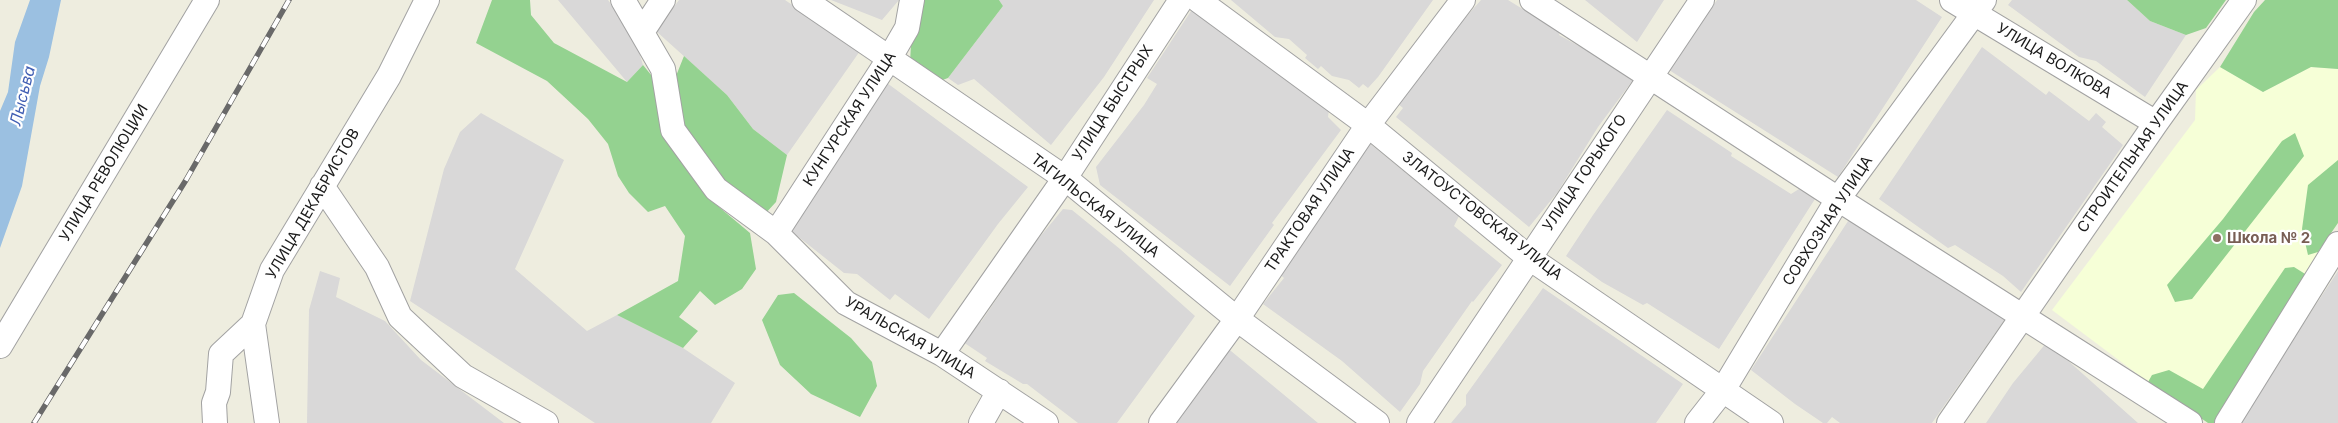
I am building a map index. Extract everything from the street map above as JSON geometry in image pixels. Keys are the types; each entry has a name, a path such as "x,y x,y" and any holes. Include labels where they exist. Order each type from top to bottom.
{"street":[{"name":"УЛИЦА РЕВОЛЮЦИИ","path":"0,346 207,0"},
{"name":"УЛИЦА ДЕКАБРИСТОВ","path":"267,423 253,324 272,270 388,76 427,0"},
{"name":"УРАЛЬСКАЯ УЛИЦА","path":"623,0 663,68 673,130 716,189 776,233 846,304 942,354 1046,423"},
{"path":"642,32 663,0"},
{"name":"ТАГИЛЬСКАЯ УЛИЦА","path":"804,0 889,60 1065,178 1237,319 1377,423"},
{"name":"КУНГУРСКАЯ УЛИЦА","path":"776,233 889,60 907,28 912,0"},
{"name":"УЛИЦА БЫСТРЫХ","path":"942,354 1065,178 1181,0"},
{"name":"ЗЛАТОУСТОВСКАЯ УЛИЦА","path":"1198,0 1368,125 1528,257 1771,423"},
{"name":"ТРАКТОВАЯ УЛИЦА","path":"1161,423 1237,319 1368,125 1463,0"},
{"path":"1532,0 1838,199 2190,423"},
{"name":"УЛИЦА ГОРЬКОГО","path":"1419,423 1528,257 1702,0"},
{"name":"УЛИЦА ВОЛКОВА","path":"1952,0 1979,6 2156,123"},
{"name":"СТРОИТЕЛЬНАЯ УЛИЦА","path":"1949,423 2156,123 2244,0"},
{"name":"СОВХОЗНАЯ УЛИЦА","path":"1697,423 1723,390 1838,199 1979,6"},
{"path":"322,186 378,267 400,317 463,376 546,423"},
{"path":"2227,423 2338,244"},
{"path":"215,423 214,403 218,392 221,354 253,324"},
{"path":"981,423 998,391"}],"shaded area":[{"path":"558,0 608,0 633,33 643,65 627,82"},
{"path":"679,0 785,0 860,51 787,155 753,129 727,95 656,31"},
{"path":"831,0 899,0 882,20"},
{"path":"999,0 1154,0 1104,77 1051,145 974,79 958,85 948,78 1003,6"},
{"path":"1231,0 1433,0 1378,77 1368,88 1363,84 1359,88 1349,80 1332,76 1321,66 1318,69 1305,58 1307,55 1289,39 1275,37"},
{"path":"1481,0 1508,0 1560,32 1559,35 1606,61 1633,80 1598,127 1557,193 1529,227 1396,117 1403,108 1393,100 1462,14 1466,17"},
{"path":"1585,0 1664,0 1637,42"},
{"path":"1717,0 1916,0 1942,17 1838,177 1669,70"},
{"path":"2012,0 2127,0 2150,21 2186,35 2145,97 2096,61 2079,57 2008,5"},
{"path":"1193,8 1329,109 1328,117 1341,130 1272,223 1274,225 1230,286 1100,185 1096,167 1144,105 1157,84 1147,78"},
{"path":"1982,47 2046,95 2049,91 2089,121 2096,113 2106,122 2102,127 2123,145 2021,292 2003,276 1955,245 1948,248 1879,199"},
{"name":"Школа № 2","path":"2220,67 2263,92 2311,67 2338,69 2338,223 2318,252 2310,277 2214,423 2208,423 2148,382 2052,310 2195,120 2196,90"},
{"path":"887,83 1028,187 998,224 929,319 895,294 890,300 857,274 844,273 786,227"},
{"path":"1667,110 1732,153 1731,156 1791,194 1799,189 1815,199 1719,349 1647,303 1643,305 1602,282 1566,256"},
{"path":"481,113 564,160 515,269 587,331 617,315 683,348 735,383 711,423 595,423 410,301 444,169 460,132"},
{"path":"1368,142 1459,216 1454,226 1502,265 1472,301 1423,371 1420,384 1400,412 1342,361 1263,304 1284,278 1276,271"},
{"path":"1063,209 1072,210 1120,249 1195,316 1117,423 1078,423 1027,384 1023,384 985,361 987,358 963,342 978,320 981,322 1034,244"},
{"path":"1850,218 2005,319 1932,423 1840,423 1832,417 1827,423 1823,423 1751,370"},
{"path":"320,271 340,278 336,297 385,321 421,360 504,423 307,423 309,310"},
{"path":"2338,271 2338,423 2240,423 2239,422"},
{"path":"1543,288 1683,384 1656,423 1451,423 1466,405 1466,395"},
{"path":"2047,342 2138,423 1986,423 2013,383"},
{"path":"1225,345 1231,351 1318,423 1169,423"}],"green space":[{"path":"492,0 530,0 531,15 554,43 627,82 643,65 656,81 664,139 692,171 713,202 750,233 756,269 742,289 715,305 700,291 679,317 698,331 683,348 617,315 678,281 685,236 665,206 648,212 629,193 618,176 608,144 588,119 547,81 476,43"},
{"path":"923,0 999,0 1003,6 948,78 937,82 910,63 911,44"},
{"path":"2127,0 2226,0 2206,28 2186,35 2150,21"},
{"path":"2265,0 2338,0 2338,69 2311,67 2263,92 2220,67 2254,12"},
{"path":"684,56 727,95 753,129 787,155 776,202 764,215 715,175 683,125 674,81"},
{"path":"2295,133 2304,156 2192,299 2175,302 2167,285 2223,219 2282,141"},
{"path":"2338,160 2338,223 2318,252 2308,255 2302,229 2308,185"},
{"path":"2294,267 2310,277 2214,423 2208,423 2148,382 2152,375 2169,370 2203,389 2285,268"},
{"path":"794,293 851,338 872,362 877,386 860,417 811,394 780,365 762,320 778,295"}],"water":[{"name":"Лысьва","path":"30,0 61,0 49,57 40,86 22,186 0,248 0,111 8,92 15,42"}],"railway":[{"path":"34,423 186,180 289,0"}],"place":[{"name":"Школа № 2","path":"2217,238"}]}
